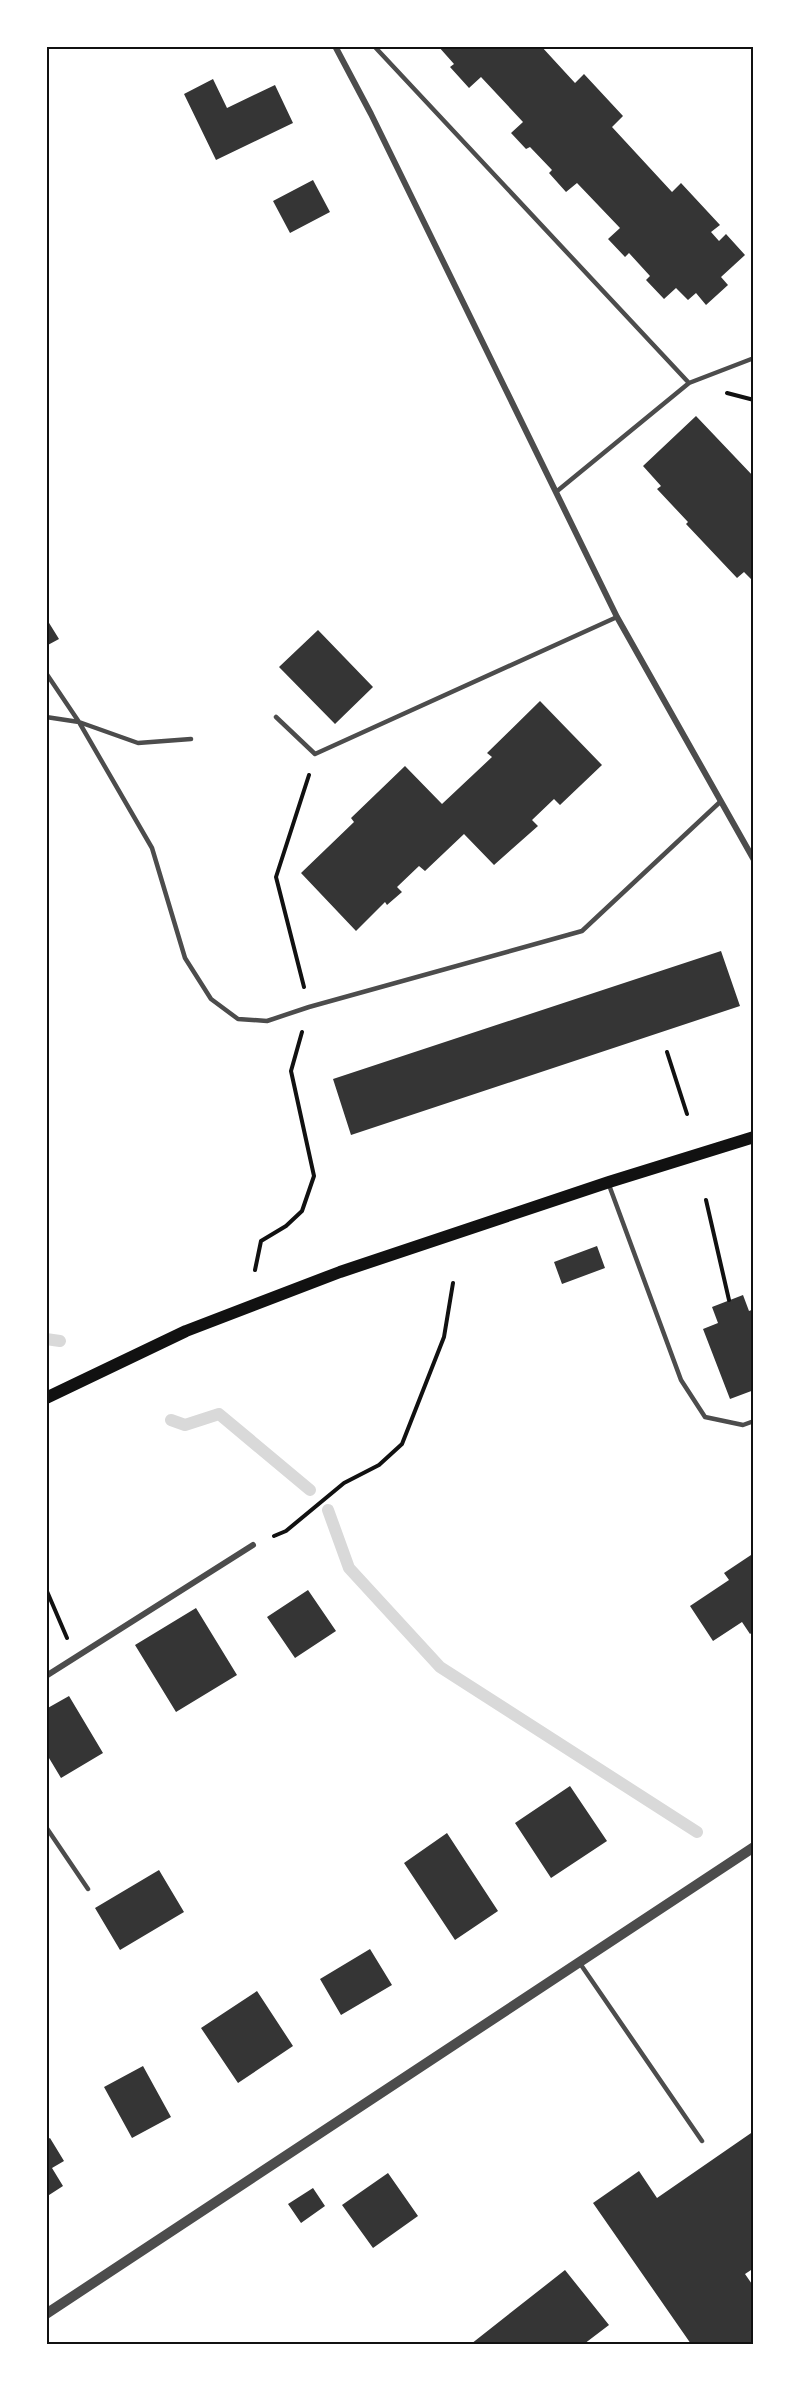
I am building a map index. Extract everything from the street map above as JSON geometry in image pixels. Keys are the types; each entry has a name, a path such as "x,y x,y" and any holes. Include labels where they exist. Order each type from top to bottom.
{"main road":[{"path":"46,1398 186,1331 340,1272 609,1182 753,1137"}],"street":[{"path":"335,46 376,124 617,617 753,860"},
{"path":"46,1676 254,1545"},
{"path":"46,2314 753,1846"}],"lane":[{"path":"374,46 689,383"},
{"path":"556,492 689,383 753,358"},
{"path":"276,717 315,754 617,617"},
{"path":"46,673 80,722 152,848 185,958 211,999 238,1019 267,1021 309,1007 582,931 720,802"},
{"path":"46,717 80,722 138,743 191,739"},
{"path":"609,1182 681,1380 705,1418 742,1425 753,1421"},
{"path":"46,1827 88,1888"},
{"path":"579,1962 702,2141"}],"path":[{"path":"667,1052 687,1114"},
{"path":"706,1200 729,1300"},
{"path":"254,1545 286,1531 344,1483 379,1465 402,1444 444,1337 453,1283"},
{"path":"46,1589 75,1658"}],"building":[{"path":"438,46 541,46 575,83 584,74 623,116 612,127 672,192 681,183 720,225 711,232 719,241 726,234 745,255 721,277 728,285 706,305 696,293 688,300 676,288 664,299 646,280 650,276 629,253 625,257 608,239 620,228 577,183 566,192 549,173 552,170 530,147 526,149 511,133 523,122 481,77 469,88 450,67 454,64"},
{"path":"213,79 227,108 275,85 293,123 216,160 184,94"},
{"path":"313,180 330,212 290,233 273,201"},
{"path":"696,416 754,477 754,582 744,572 737,578 686,524 688,522 657,489 661,486 643,466"},
{"path":"46,618 59,639 46,646"},
{"path":"318,630 373,687 335,724 279,667"},
{"path":"540,701 602,765 560,805 554,799 532,820 538,826 494,865 464,834 425,871 419,866 397,887 402,892 387,905 385,902 356,931 301,873 354,822 351,818 405,766 442,804 492,757 487,753"},
{"path":"721,951 740,1006 351,1135 333,1079"},
{"path":"597,1246 605,1268 562,1284 554,1262"},
{"path":"743,1295 749,1311 754,1309 754,1390 730,1399 703,1329 718,1323 712,1307"},
{"path":"754,1553 754,1631 750,1634 742,1622 713,1641 690,1606 729,1580 724,1573"},
{"path":"308,1590 336,1631 295,1658 267,1617"},
{"path":"196,1608 237,1675 176,1712 135,1645"},
{"path":"69,1696 103,1753 61,1778 46,1753 46,1709"},
{"path":"570,1786 607,1841 551,1878 515,1823"},
{"path":"447,1833 498,1911 455,1940 404,1863"},
{"path":"159,1870 184,1912 120,1950 95,1908"},
{"path":"370,1949 392,1985 341,2015 320,1979"},
{"path":"257,1991 293,2046 238,2083 201,2028"},
{"path":"143,2066 171,2117 132,2138 104,2087"},
{"path":"754,2131 754,2268 745,2274 754,2287 754,2344 691,2344 593,2203 639,2171 657,2198"},
{"path":"50,2138 64,2161 52,2168 63,2186 46,2197 46,2140"},
{"path":"388,2173 418,2216 373,2248 342,2205"},
{"path":"313,2188 325,2206 301,2223 288,2204"},
{"path":"565,2270 609,2325 584,2344 471,2344"}],"waterway":[{"path":"46,1339 60,1341"},
{"path":"171,1420 185,1425 219,1414 310,1490"},
{"path":"328,1510 349,1568 440,1667 697,1832"}]}
